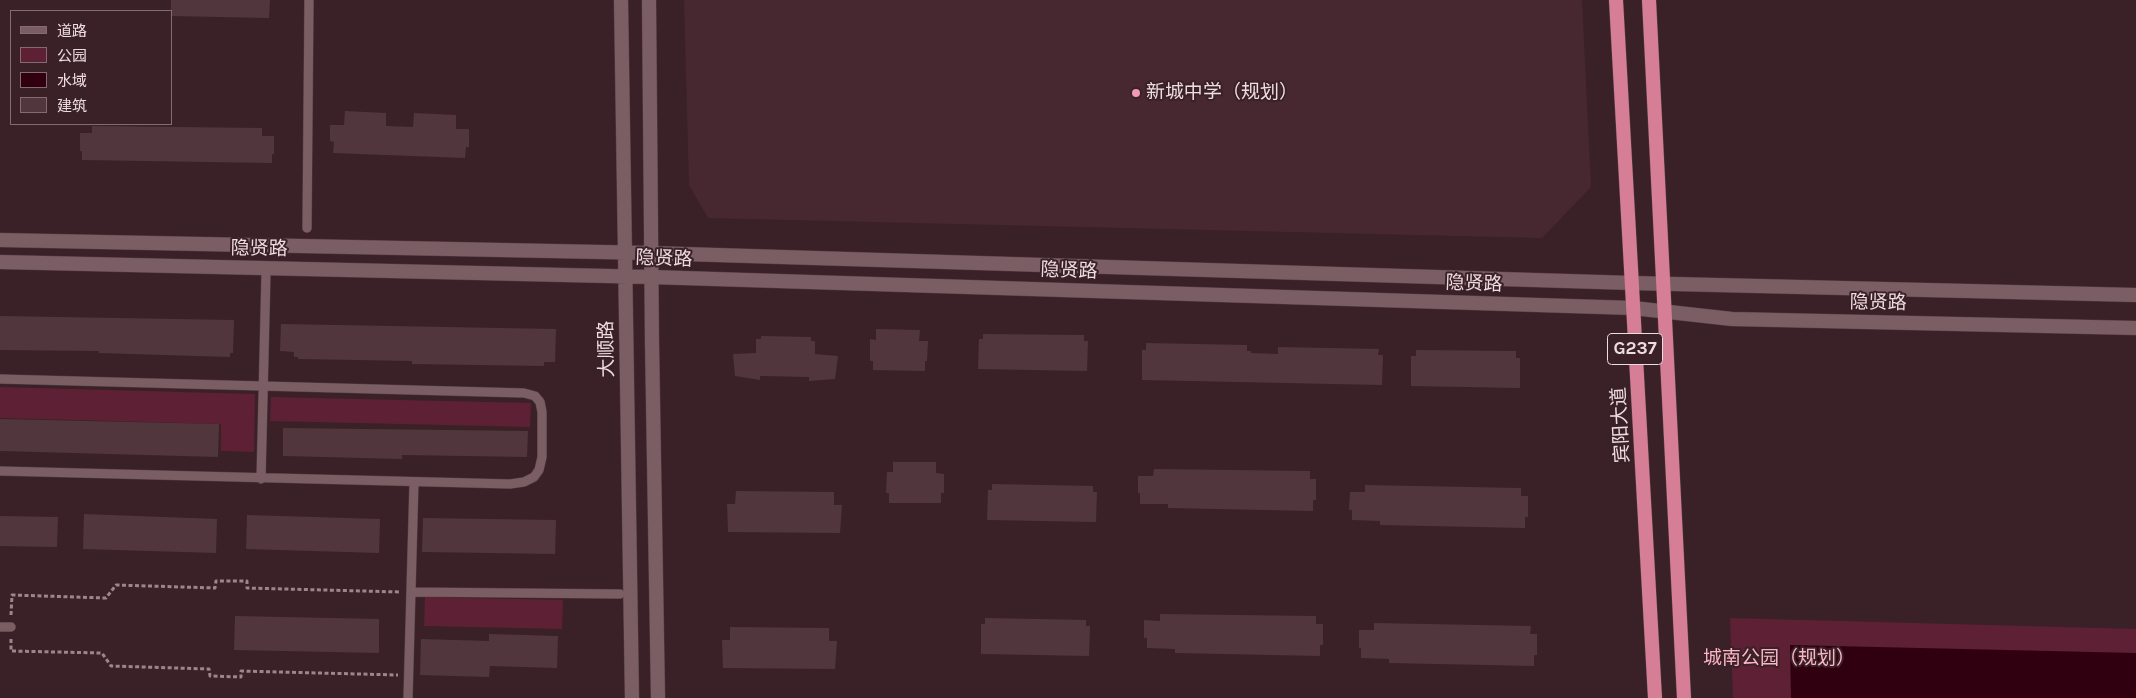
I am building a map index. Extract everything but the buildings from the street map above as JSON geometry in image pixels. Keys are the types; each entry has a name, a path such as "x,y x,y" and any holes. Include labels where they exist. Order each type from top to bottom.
{"highway":[{"name":"宾阳大道","path":"1616,0 1655,698"},
{"name":"G237","path":"1649,0 1684,698"}],"street":[{"name":"大顺路","path":"621,0 623,252 632,698"},
{"path":"649,0 658,698"},
{"name":"隐贤路","path":"0,240 623,252 1632,283 2136,295"},
{"name":"隐贤路","path":"0,262 624,276 1633,308 1732,319 2136,328"}],"lane":[{"path":"307,228 309,0"},
{"path":"261,479 266,273"},
{"path":"0,379 524,394 534,396 540,402 542,412 542,457 540,470 534,477 524,482 510,484 0,471"},
{"path":"408,698 414,482"},
{"path":"411,592 620,594"},
{"path":"0,627 11,627"}],"path":[{"path":"409,675 241,671 241,677 210,676 210,669 111,666 102,653 12,652 11,627 12,595 106,598 116,585 215,588 216,581 247,581 247,588 411,592"}],"shaded area":[{"name":"新城中学（规划）","path":"684,0 1582,0 1591,187 1542,238 708,218 689,185"}],"green space":[{"path":"0,387 255,394 254,452 221,451 221,424 0,418"},
{"path":"271,397 531,403 530,427 270,421"},
{"path":"425,597 563,600 562,629 424,626"},
{"name":"城南公园（规划）","path":"1730,618 2136,629 2136,698 1733,698"}],"water":[{"path":"1790,645 2136,653 2136,698 1791,698"}],"place":[{"name":"新城中学（规划）","path":"1136,93"}]}
